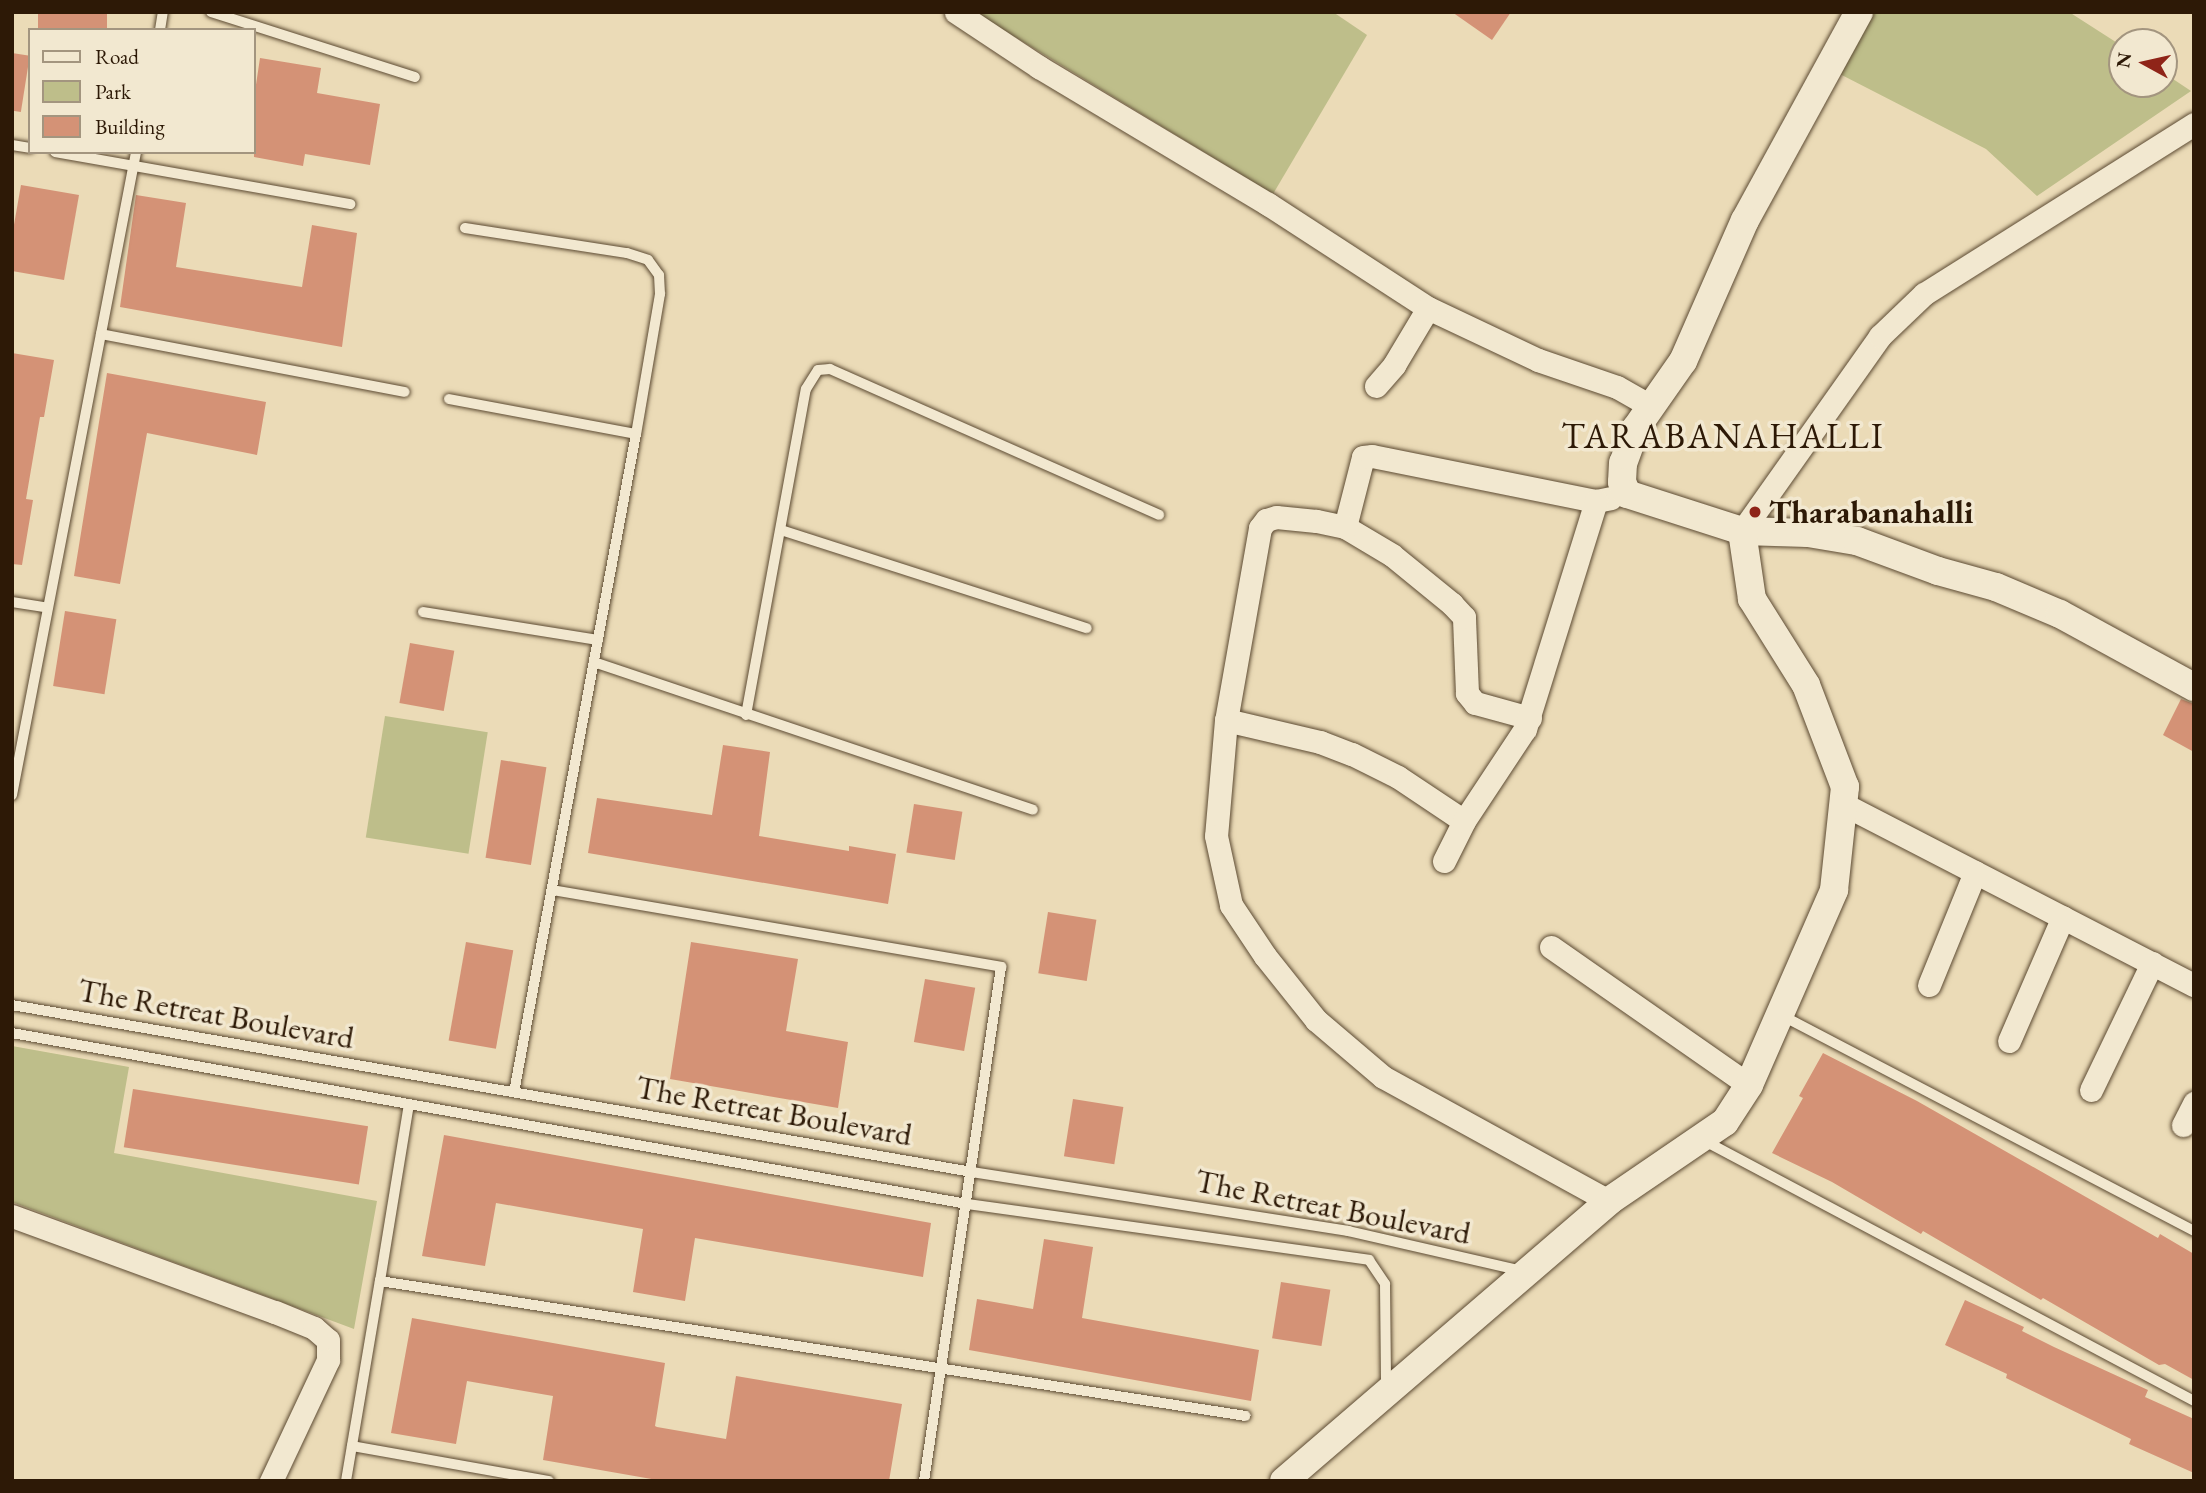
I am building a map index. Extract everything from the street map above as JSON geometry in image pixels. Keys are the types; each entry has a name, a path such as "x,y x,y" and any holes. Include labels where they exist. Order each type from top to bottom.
{"street":[{"path":"956,12 1039,67 1268,204 1428,308 1538,360 1617,387 1652,407"},
{"path":"1627,494 1622,482 1623,463 1636,428 1684,361 1745,220 1859,12"},
{"path":"1284,1481 1609,1201 1725,1122 1749,1085 1834,890 1845,787 1806,685 1752,598 1742,531 1880,336 1924,294 2194,124"},
{"path":"1376,386 1394,365 1428,308"},
{"path":"1345,527 1363,457 1373,456 1597,502 1627,494 1742,531 1808,533 1857,541 1938,571 1996,587 2060,614 2194,687"},
{"path":"1444,861 1464,821 1530,718 1597,502"},
{"path":"1530,718 1475,703 1467,693 1464,617 1392,555 1345,527 1288,517 1266,520 1260,528 1226,720 1216,836 1231,905 1265,956 1316,1020 1382,1077 1609,1201"},
{"path":"1226,720 1320,743 1352,754 1398,777 1464,821"},
{"path":"1843,804 2194,985"},
{"path":"1929,985 1975,872"},
{"path":"2009,1041 2063,917"},
{"path":"1551,947 1749,1085"},
{"path":"2091,1090 2152,963"},
{"path":"2183,1125 2194,1103"},
{"path":"12,1216 275,1312 314,1328 328,1340 328,1360 271,1481"}],"lane":[{"path":"211,12 415,77"},
{"path":"66,154 350,204"},
{"path":"12,794 136,154"},
{"path":"465,228 627,253 648,260 659,275 660,294 636,433 514,1092"},
{"path":"101,334 404,391"},
{"path":"746,715 806,389 818,370 831,369 1159,515"},
{"path":"449,399 636,433"},
{"path":"781,530 1087,628"},
{"path":"12,602 48,608"},
{"path":"423,612 598,640"},
{"path":"594,662 1033,810"},
{"path":"552,890 1001,967 924,1481"},
{"name":"The Retreat Boulevard","path":"12,1005 972,1172 1348,1231 1526,1272"},
{"path":"1781,1015 2194,1231"},
{"path":"12,1033 967,1204 1369,1260 1385,1284 1387,1393"},
{"path":"346,1481 409,1104"},
{"path":"1700,1139 2194,1401"},
{"path":"380,1282 1246,1416"},
{"path":"352,1446 549,1481"}],"green space":[{"path":"974,12 1333,12 1367,35 1273,194"},
{"path":"1870,12 2069,12 2108,37 2108,98 2178,98 2178,82 2191,91 2037,196 1986,149 1832,70"},
{"path":"385,716 488,732 468,854 366,837"},
{"path":"12,1046 129,1067 114,1153 377,1201 354,1329 12,1202"}],"building":[{"path":"38,12 107,12 107,28 38,28"},
{"path":"1452,12 1511,12 1492,40"},
{"path":"12,53 28,56 21,112 12,111"},
{"path":"260,58 321,68 317,93 380,104 370,165 305,154 303,166 254,157 256,85"},
{"path":"21,185 79,195 64,280 12,271 12,236"},
{"path":"136,195 186,203 176,267 302,287 312,225 357,233 342,347 120,307"},
{"path":"12,353 54,360 44,417 40,417 26,499 33,500 22,565 12,564"},
{"path":"107,373 266,402 257,455 147,433 120,584 74,576"},
{"path":"65,611 116,619 104,694 53,686"},
{"path":"410,643 454,651 444,711 399,703"},
{"path":"2181,699 2194,704 2194,752 2163,735"},
{"path":"723,745 770,752 759,836 849,851 849,846 896,854 888,904 588,853 597,798 712,815"},
{"path":"501,760 546,767 531,865 486,858"},
{"path":"914,804 962,812 955,860 906,852"},
{"path":"1048,912 1096,920 1087,981 1038,973"},
{"path":"466,942 513,950 496,1049 449,1040"},
{"path":"691,942 798,959 786,1031 848,1042 838,1108 670,1079"},
{"path":"925,979 975,988 964,1051 914,1042"},
{"path":"1823,1053 1917,1101 2158,1238 2160,1234 2194,1254 2194,1380 2165,1364 2159,1365 1923,1231 1921,1234 1832,1182 1772,1153 1803,1098 1799,1096"},
{"path":"133,1089 368,1126 359,1185 124,1147"},
{"path":"1073,1099 1123,1107 1114,1164 1064,1156"},
{"path":"444,1135 931,1223 923,1277 695,1238 685,1301 633,1292 643,1229 496,1203 485,1266 422,1256"},
{"path":"1044,1239 1093,1247 1082,1318 1259,1350 1251,1401 969,1350 977,1299 1033,1309"},
{"path":"1281,1282 1330,1290 1321,1346 1272,1338"},
{"path":"1965,1300 2024,1327 2022,1331 2054,1347 2148,1390 2145,1397 2194,1419 2194,1473 2129,1444 2131,1439 1945,1345"},
{"path":"412,1318 665,1363 655,1426 657,1427 726,1439 736,1376 902,1404 889,1481 663,1481 543,1460 553,1396 467,1381 456,1444 391,1433"}],"place":[{"name":"Tharabanahalli","path":"1755,512"}],"district":[{"name":"TARABANAHALLI","path":"1723,436"}]}
